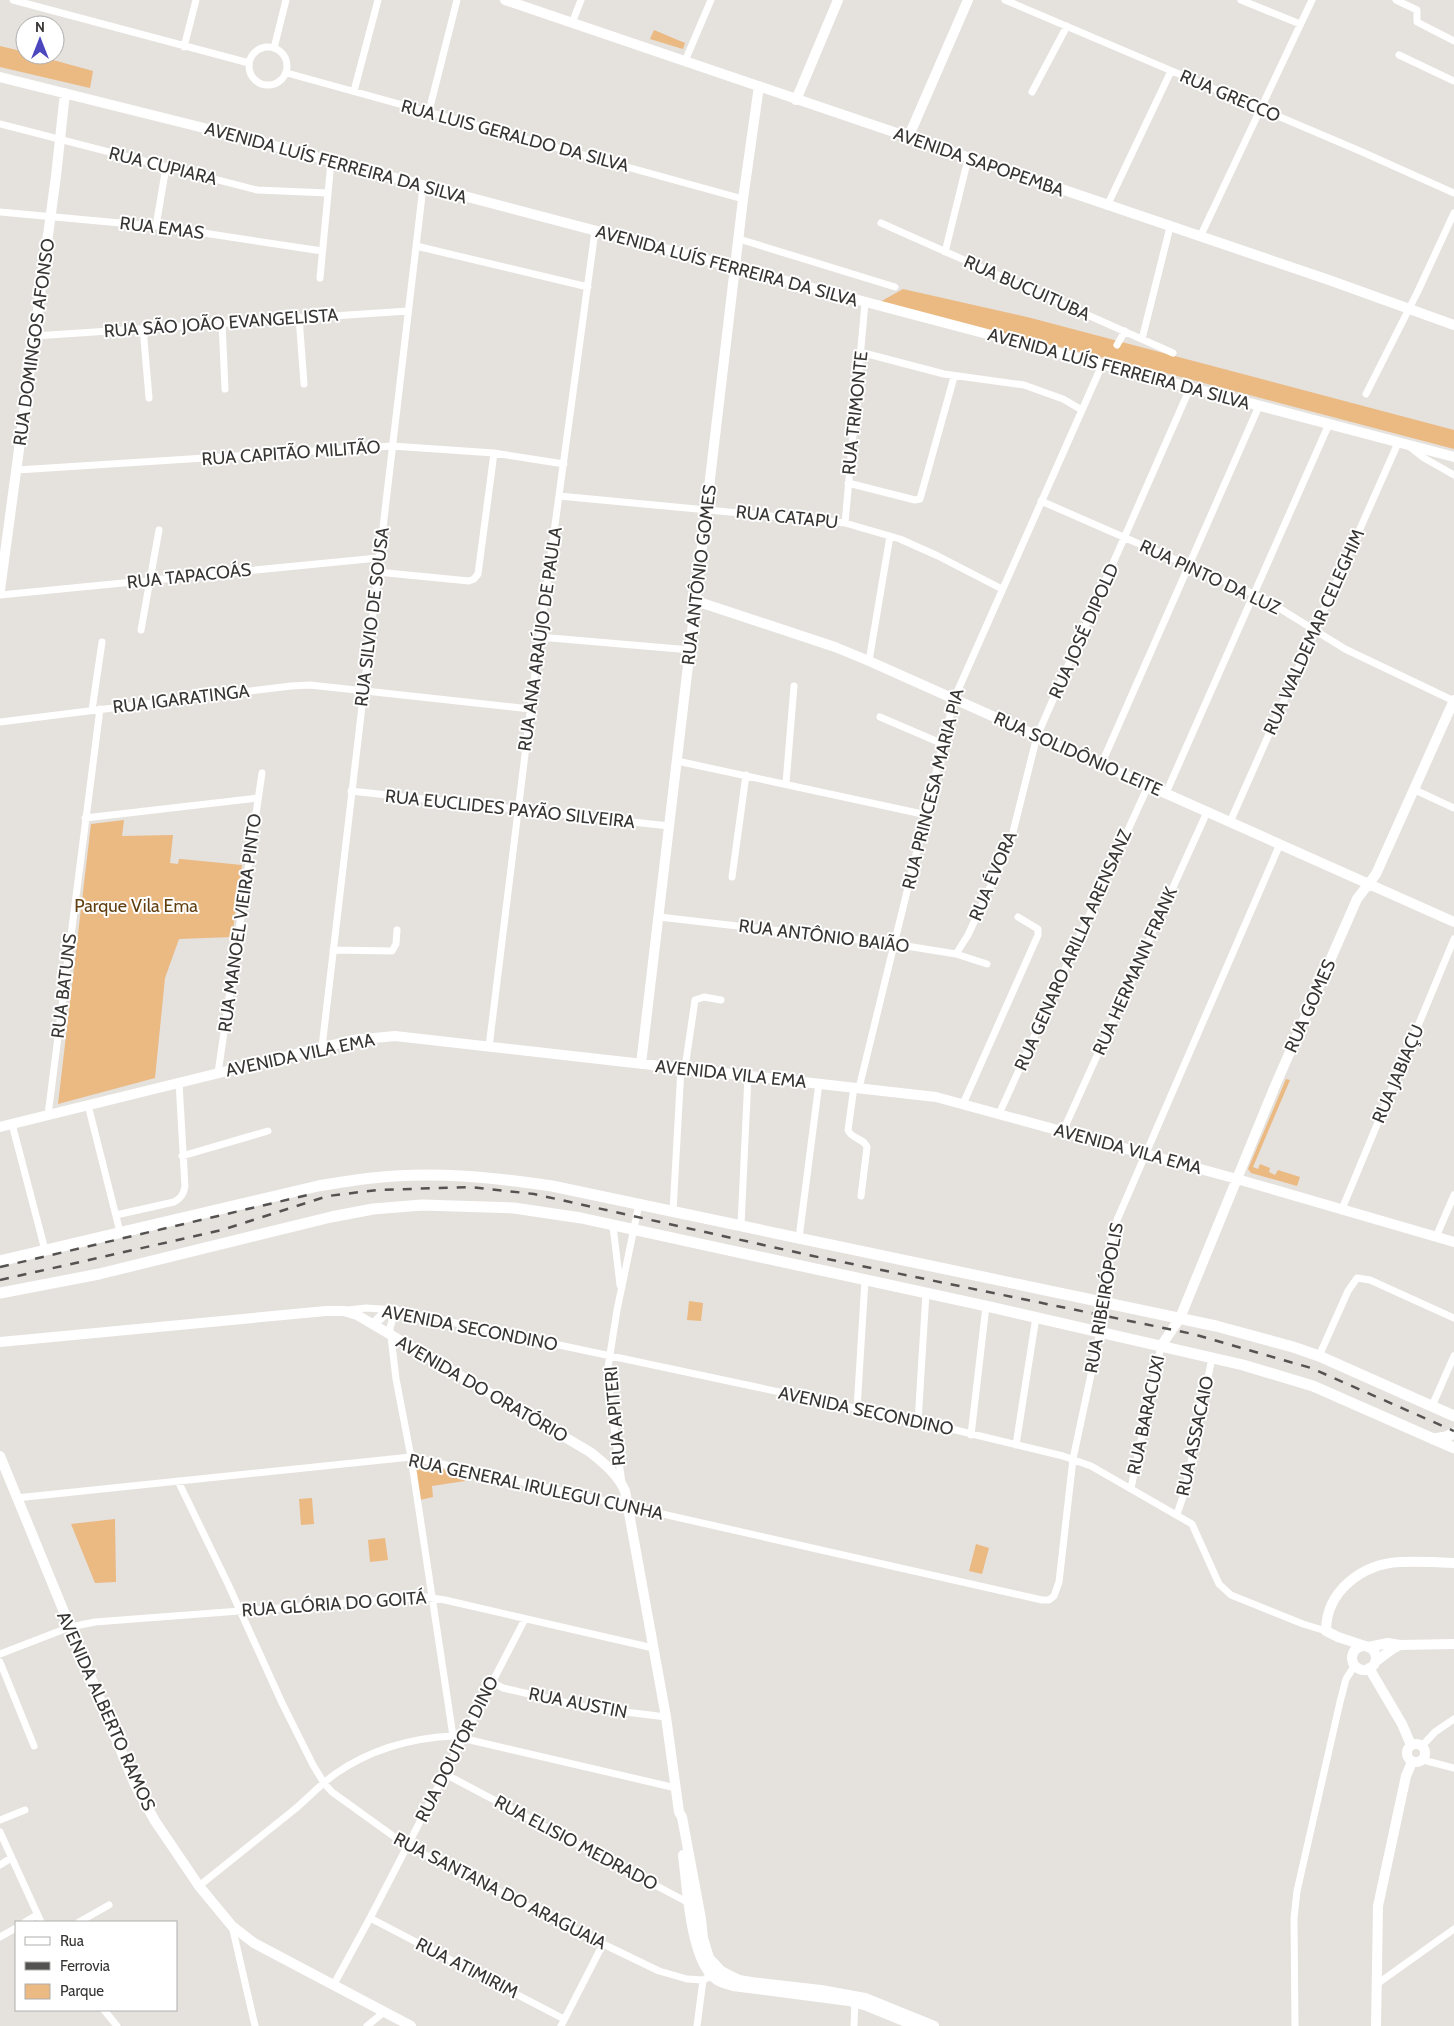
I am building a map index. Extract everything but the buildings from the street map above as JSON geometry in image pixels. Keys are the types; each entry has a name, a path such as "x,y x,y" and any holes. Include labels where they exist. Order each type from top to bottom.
{"main road":[{"name":"AVENIDA SAPOPEMBA","path":"505,0 1409,308 1454,325"},
{"path":"796,100 838,0"},
{"path":"908,138 968,0"},
{"name":"AVENIDA LUÍS FERREIRA DA SILVA","path":"0,78 332,162 1454,457"},
{"name":"RUA ANTÔNIO GOMES","path":"641,1064 743,199 759,86"},
{"name":"RUA DOMINGOS AFONSO","path":"0,590 65,93"},
{"name":"RUA SOLIDÔNIO LEITE","path":"696,601 835,647 869,661 1454,922"},
{"name":"RUA GOMES","path":"1180,1318 1275,1086 1357,899 1376,874 1454,701"},
{"name":"AVENIDA VILA EMA","path":"0,1127 322,1047 353,1040 388,1036 936,1097 1237,1179 1454,1242"},
{"path":"0,1261 318,1186 371,1178 423,1175 501,1178 552,1186 640,1204 1216,1326 1319,1356 1454,1416"},
{"path":"0,1293 100,1274 331,1217 373,1209 422,1205 514,1208 581,1218 1036,1317 1243,1365 1306,1384 1454,1448"},
{"path":"374,1325 379,1317 395,1310"},
{"name":"AVENIDA DO ORATÓRIO","path":"0,1342 326,1311 344,1311 357,1315 590,1452 604,1463 622,1483 628,1506 666,1717 680,1812 703,1938 712,1976"},
{"name":"RUA BARACUXI","path":"1161,1346 1180,1318"},
{"path":"1432,1439 1446,1437 1454,1433"},
{"name":"AVENIDA ALBERTO RAMOS","path":"0,1456 135,1785 160,1828 199,1886 232,1926 254,1943 411,2026"},
{"path":"1410,1745 1402,1724 1372,1665 1374,1652 1367,1646 1338,1637 1326,1631 1327,1616 1337,1594 1347,1583 1381,1564 1399,1562 1454,1563"},
{"path":"1338,1637 1353,1661 1362,1669 1372,1665 1400,1645"},
{"path":"1353,1661 1357,1648 1367,1646 1388,1643 1400,1645 1454,1644"},
{"path":"1410,1745 1422,1746 1425,1751 1423,1760 1418,1763 1412,1762 1406,1756 1410,1745"},
{"path":"1376,2026 1378,1906 1406,1776 1412,1762"},
{"name":"AVENIDA DO ORATÓRIO","path":"680,1812 678,1818 690,1904 703,1964 712,1976"},
{"path":"712,1976 855,1999 893,2008 934,2026"},
{"path":"855,1999 916,2026"}],"street":[{"path":"13,0 249,64"},
{"path":"184,46 196,0"},
{"path":"274,48 286,0"},
{"path":"354,91 378,0"},
{"path":"428,112 456,0"},
{"path":"572,23 581,0"},
{"path":"685,61 710,0"},
{"name":"RUA GRECCO","path":"1005,0 1454,193"},
{"path":"1241,0 1300,24"},
{"path":"1200,237 1312,0"},
{"path":"1396,0 1417,10 1417,22 1454,41"},
{"path":"1032,92 1067,26"},
{"path":"261,48 274,48 284,55 288,66 287,73 280,82 264,85 254,79 249,69 249,64 255,52 261,48"},
{"path":"1399,55 1454,81"},
{"path":"1107,206 1171,71"},
{"name":"RUA LUIS GERALDO DA SILVA","path":"287,73 743,199"},
{"name":"RUA CUPIARA","path":"0,124 257,190 328,193"},
{"path":"945,252 968,159"},
{"path":"320,278 332,162"},
{"path":"156,226 166,167"},
{"name":"RUA SILVIO DE SOUSA","path":"322,1047 423,187"},
{"name":"RUA EMAS","path":"0,212 156,226 322,251"},
{"path":"1366,394 1454,213"},
{"name":"RUA BUCUITUBA","path":"881,223 1172,353"},
{"path":"1142,339 1170,227"},
{"name":"RUA ANA ARAÚJO DE PAULA","path":"489,1047 539,637 595,231"},
{"path":"739,238 895,287"},
{"path":"416,246 588,287"},
{"name":"RUA TRIMONTE","path":"845,523 865,303"},
{"name":"RUA SÃO JOÃO EVANGELISTA","path":"34,336 408,310"},
{"path":"299,318 304,384"},
{"path":"222,322 225,389"},
{"path":"143,328 149,398"},
{"path":"1117,345 1125,331"},
{"path":"860,352 954,376 1024,385 1063,399 1082,410"},
{"name":"RUA PRINCESA MARIA PIA","path":"861,1196 867,1147 865,1142 852,1136 848,1130 856,1087 927,815 954,698 1102,365"},
{"path":"848,483 915,500 920,499 954,376"},
{"name":"RUA JOSÉ DIPOLD","path":"1037,736 1190,388"},
{"path":"1101,765 1259,406"},
{"path":"1166,793 1328,424"},
{"path":"1403,444 1454,475"},
{"name":"RUA WALDEMAR CELEGHIM","path":"1230,822 1316,630 1403,444"},
{"name":"RUA CAPITÃO MILITÃO","path":"17,470 392,446 494,453 564,464"},
{"path":"377,572 469,581 474,579 478,574 494,453"},
{"name":"RUA CATAPU","path":"559,496 845,523 890,536 938,556 1002,589"},
{"name":"RUA PINTO DA LUZ","path":"1041,501 1254,594 1367,661 1454,701"},
{"path":"141,630 159,530"},
{"path":"869,661 890,536"},
{"name":"RUA TAPACOÁS","path":"0,595 378,558"},
{"path":"539,637 690,650"},
{"path":"92,710 102,642"},
{"name":"RUA IGARATINGA","path":"0,722 310,685 530,709"},
{"path":"786,783 794,686"},
{"name":"RUA BATUNS","path":"48,1115 100,709"},
{"path":"880,717 943,744"},
{"name":"RUA ÉVORA","path":"956,954 968,934 1010,844 1037,736"},
{"path":"677,761 786,783 927,815"},
{"name":"RUA MANOEL VIEIRA PINTO","path":"218,1073 262,773"},
{"path":"732,877 746,775"},
{"name":"RUA GENARO ARILLA ARENSANZ","path":"999,1114 1148,786"},
{"path":"1415,790 1454,808"},
{"name":"RUA EUCLIDES PAYÃO SILVEIRA","path":"351,791 669,826"},
{"path":"86,818 258,798"},
{"name":"RUA HERMANN FRANK","path":"1063,1131 1207,812"},
{"name":"RUA RIBEIRÓPOLIS","path":"1049,1600 1054,1596 1059,1582 1072,1459 1100,1332 1112,1239 1117,1220 1280,844"},
{"path":"963,1104 1038,935 1038,929 1034,925 1018,916"},
{"name":"RUA ANTÔNIO BAIÃO","path":"659,917 894,944 956,954 986,964"},
{"path":"333,950 392,951 396,944 397,930"},
{"name":"RUA JABIAÇU","path":"1342,1209 1454,939"},
{"path":"673,1211 683,1068 695,1000 704,997 721,1000"},
{"path":"741,1225 748,1076"},
{"path":"116,1215 180,1199 185,1187 179,1082"},
{"path":"799,1238 820,1083"},
{"path":"88,1105 120,1232"},
{"path":"12,1124 45,1250"},
{"path":"182,1156 268,1131"},
{"path":"1436,1237 1454,1194"},
{"name":"RUA APITERI","path":"622,1483 608,1378 621,1290 640,1204"},
{"name":"RUA APITERI","path":"613,1226 621,1290"},
{"path":"1319,1356 1348,1291 1357,1278 1370,1280 1454,1318"},
{"path":"857,1409 865,1280"},
{"path":"918,1422 926,1293"},
{"path":"971,1434 986,1306"},
{"name":"AVENIDA SECONDINO","path":"344,1311 366,1308 395,1310 918,1422 1072,1459 1091,1466 1187,1520 1195,1529 1219,1584 1224,1590 1257,1606 1326,1631"},
{"path":"395,1310 391,1320 390,1336 411,1457 453,1736"},
{"path":"1016,1445 1036,1317"},
{"name":"RUA BARACUXI","path":"1131,1488 1161,1346"},
{"path":"1432,1406 1454,1356"},
{"name":"RUA ASSACAIO","path":"1177,1514 1185,1491 1212,1358"},
{"name":"RUA GENERAL IRULEGUI CUNHA","path":"16,1498 411,1457 1042,1600 1049,1600"},
{"name":"RUA SANTANA DO ARAGUAIA","path":"178,1481 282,1703 324,1783 332,1792 407,1846 603,1944 659,1970 686,1979 712,1976"},
{"name":"RUA GLÓRIA DO GOITÁ","path":"0,1654 70,1627 96,1622 240,1610 433,1598 653,1648"},
{"name":"RUA DOUTOR DINO","path":"333,1986 525,1619"},
{"path":"1295,2026 1294,1938 1297,1891 1340,1702 1353,1661"},
{"path":"0,1662 34,1746"},
{"name":"RUA AUSTIN","path":"492,1682 510,1690 585,1707 666,1717"},
{"path":"1422,1746 1435,1732 1454,1719"},
{"path":"199,1886 351,1763 404,1741 453,1736 676,1788"},
{"path":"1423,1760 1454,1768"},
{"name":"RUA ELISIO MEDRADO","path":"445,1774 690,1904 701,1919"},
{"path":"0,1820 25,1810"},
{"path":"0,1832 40,1921"},
{"path":"0,1865 11,1858"},
{"path":"80,1921 109,1905"},
{"path":"27,1921 37,1915"},
{"name":"RUA ATIMIRIM","path":"370,1918 564,2018"},
{"path":"232,1926 255,2026"},
{"path":"0,1938 15,1929"},
{"path":"1377,1984 1454,1930"},
{"path":"560,2026 603,1944"},
{"path":"697,2026 712,1976"},
{"path":"854,2026 855,1999"},
{"path":"105,2011 117,2026"},
{"path":"367,2026 384,2012"}],"green space":[{"path":"654,30 685,43 683,49 650,39"},
{"path":"0,46 15,50 15,65 65,65 65,63 93,71 90,88 0,67"},
{"path":"903,289 1031,318 1454,430 1454,449 1162,372 878,303"},
{"name":"Parque Vila Ema","path":"124,820 122,836 173,835 170,863 178,864 179,859 181,859 242,865 232,937 179,939 165,978 155,1078 58,1104 91,824"},
{"path":"1286,1079 1290,1080 1253,1167 1258,1169 1260,1164 1270,1168 1269,1172 1275,1175 1278,1170 1300,1177 1297,1186 1251,1173 1248,1169"},
{"path":"689,1301 703,1303 701,1321 687,1320"},
{"path":"414,1466 463,1472 465,1481 432,1486 433,1497 420,1500"},
{"path":"312,1498 314,1524 301,1525 299,1499"},
{"path":"115,1519 116,1582 95,1583 71,1524"},
{"path":"385,1538 388,1560 370,1562 368,1540"},
{"path":"976,1544 989,1548 982,1574 969,1571"}],"railway":[{"path":"0,1280 222,1230 328,1196 377,1190 471,1187 534,1194 813,1256 1193,1334 1311,1368 1454,1431"},
{"path":"0,1267 312,1194"}]}
